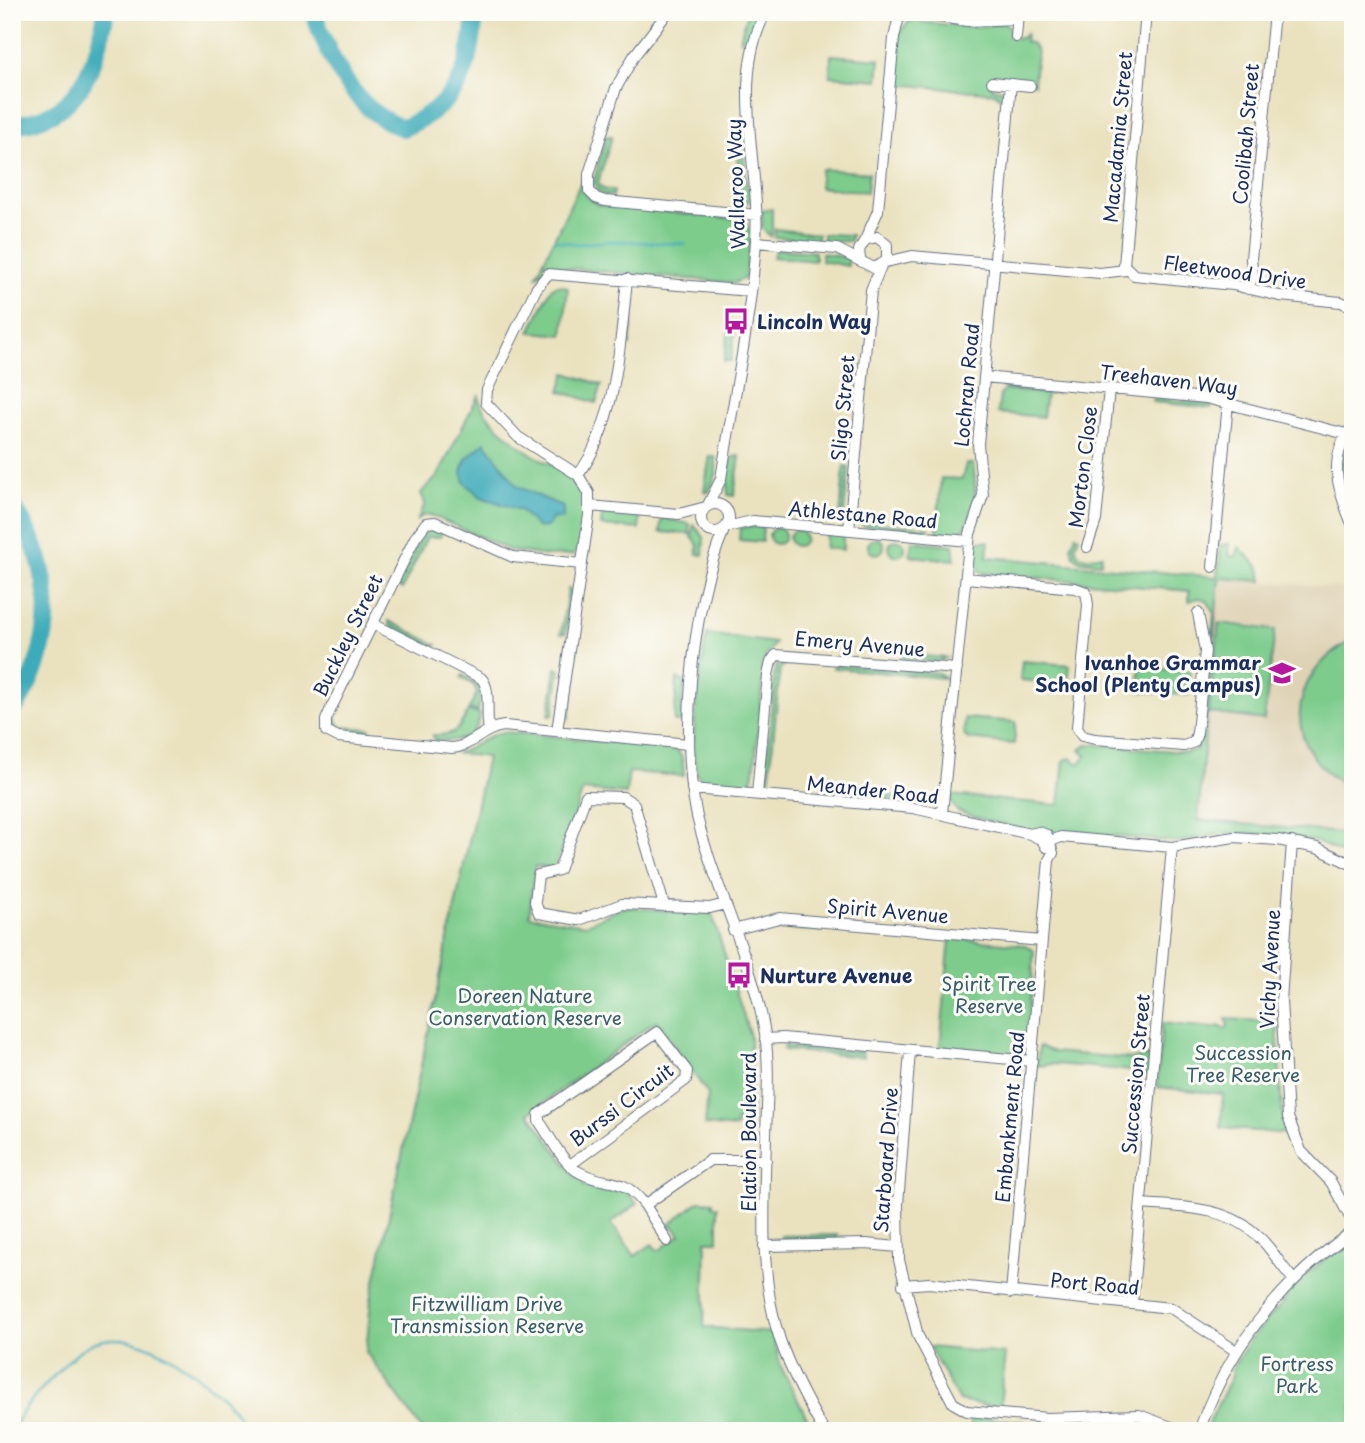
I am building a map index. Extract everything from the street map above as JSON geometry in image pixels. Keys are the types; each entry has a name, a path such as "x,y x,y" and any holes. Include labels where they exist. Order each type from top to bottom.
{"street":[{"path":"668,12 634,55 616,88 589,174 589,191 596,198 605,201 757,215"},
{"path":"837,249 870,267 884,264 889,253 878,211 894,38 902,12 967,22 1018,15 1016,37"},
{"name":"Macadamia Street","path":"1125,267 1146,12"},
{"name":"Coolibah Street","path":"1249,284 1253,272 1251,259 1274,12"},
{"name":"Wallaroo Way","path":"707,506 721,479 756,242 750,84 755,43 765,13"},
{"path":"992,82 1030,86"},
{"name":"Lochran Road","path":"942,813 969,541 983,495 978,451 1011,84"},
{"path":"861,261 864,241 878,211"},
{"path":"756,242 837,249 873,237 886,243"},
{"name":"Fleetwood Drive","path":"886,243 912,256"},
{"name":"Fleetwood Drive","path":"884,264 912,256 1111,272 1125,267 1136,276 1249,284 1280,296 1341,302 1353,307"},
{"name":"Sligo Street","path":"861,261 871,290"},
{"name":"Sligo Street","path":"849,530 871,290 884,264"},
{"path":"556,731 590,506 587,488 578,475 518,438 487,406 485,394 545,276 559,272 750,290"},
{"path":"578,475 592,452 617,377 626,279"},
{"name":"Fleetwood Drive","path":"1341,302 1353,299"},
{"name":"Treehaven Way","path":"984,377 1228,402 1349,430"},
{"name":"Morton Close","path":"1087,547 1096,520 1109,389"},
{"path":"1213,567 1228,402"},
{"path":"1349,430 1338,449 1335,469 1348,501 1353,526"},
{"name":"Wallaroo Way","path":"721,479 727,509"},
{"path":"679,514 718,503 727,509 730,519 710,562 693,671 688,744 692,792"},
{"path":"590,506 679,514 716,532 725,528"},
{"path":"707,506 701,516 710,562"},
{"name":"Athlestane Road","path":"727,509 753,521"},
{"name":"Athlestane Road","path":"725,528 753,521 969,541"},
{"name":"Buckley Street","path":"582,564 513,557 429,522 419,530 327,717 328,733 346,738 452,748 461,747 489,729 504,726 688,744"},
{"path":"966,578 1075,588 1086,592 1088,605 1077,721 1078,731 1082,736 1184,746 1194,743 1205,651 1198,613"},
{"path":"373,624 481,678 487,687 486,713 489,729"},
{"name":"Emery Avenue","path":"757,794 768,675 776,655 957,669"},
{"name":"Meander Road","path":"692,792 709,790 757,794 942,813 1030,834 1044,833 1049,844 1067,838 1172,847 1234,837 1295,842 1325,850 1353,865"},
{"name":"Elation Boulevard","path":"692,792 700,830 757,1000 766,1042 767,1284 780,1339 798,1382 824,1431"},
{"path":"664,905 634,804 623,797 586,796 559,870 538,875 536,910 543,915 579,920 622,904 709,908 724,904"},
{"name":"Vichy Avenue","path":"1295,842 1281,1001 1289,1117 1301,1151 1331,1182 1353,1223"},
{"name":"Embankment Road","path":"1011,1293 1049,844"},
{"name":"Succession Street","path":"1132,1303 1172,847"},
{"name":"Spirit Avenue","path":"733,930 779,918 1042,941"},
{"name":"Burssi Circuit","path":"570,1165 686,1080 687,1072 657,1031 539,1114 539,1121 570,1165 580,1173 629,1186 645,1205 667,1241"},
{"path":"766,1042 789,1040 1032,1062"},
{"name":"Starboard Drive","path":"911,1051 897,1243 904,1289 925,1352 949,1397 958,1408 1059,1419 1139,1415 1182,1431"},
{"path":"645,1205 710,1160 766,1160"},
{"path":"1141,1204 1210,1211 1231,1218 1262,1240 1293,1279"},
{"path":"1199,1431 1217,1386 1236,1351 1293,1279 1353,1231"},
{"path":"765,1246 897,1243"},
{"name":"Port Road","path":"904,1289 938,1286 1176,1309 1236,1351"}],"shaded area":[{"name":"Ivanhoe Grammar School (Plenty Campus)","path":"1219,578 1353,589 1353,834 1198,821"}],"green space":[{"path":"747,12 758,12 747,40 740,40"},
{"path":"909,21 972,27 1005,23 1010,28 1010,37 1021,38 1026,34 1025,42 1031,43 1037,51 1034,84 1030,80 993,77 992,88 1003,90 1002,99 995,93 897,84 900,32"},
{"path":"831,55 880,59 878,80 830,76"},
{"path":"606,136 612,136 598,183 603,189 614,191 613,196 601,194 593,184"},
{"path":"736,148 743,150 747,187 751,194 749,201 743,206"},
{"path":"821,169 869,173 867,192 819,187"},
{"path":"582,180 586,195 598,205 745,220 751,234 745,278 734,283 556,267 544,270 536,277"},
{"path":"772,209 771,237 762,228 762,211"},
{"path":"775,229 818,234 816,241 775,237"},
{"path":"823,234 851,235 850,241 823,242"},
{"path":"775,249 815,252 815,261 773,257"},
{"path":"822,253 848,258 848,266 821,261"},
{"path":"558,285 568,287 563,335 530,332 551,289"},
{"path":"631,293 635,293 630,346 626,345"},
{"path":"730,322 736,325 731,361 724,361"},
{"path":"566,373 602,385 596,403 560,391"},
{"path":"1004,384 1056,389 1057,393 1003,388"},
{"path":"1005,390 1046,394 1043,417 998,413 1000,395"},
{"path":"479,394 484,410 500,428 535,456 568,474 580,487 584,497 584,513 580,540 574,555 546,556 509,550 431,515 422,516 417,521 425,504 421,493 438,476"},
{"path":"1154,398 1212,404 1211,408 1152,402"},
{"path":"1353,436 1353,492 1345,488 1341,468 1346,448"},
{"path":"710,456 716,458 716,475 709,492 704,491"},
{"path":"740,456 734,496 728,495 727,476 733,457"},
{"path":"966,464 973,464 975,482 972,513 963,529 955,534 937,533 941,478 962,479"},
{"path":"844,466 849,468 844,512 840,517"},
{"path":"602,514 640,516 639,529 601,526"},
{"path":"662,518 690,524 690,534 660,532"},
{"path":"858,521 929,528 928,532 864,526"},
{"path":"694,525 704,537 703,555 697,554 698,545 692,537"},
{"path":"763,527 762,542 739,540 740,528"},
{"path":"774,528 780,528 785,536 783,542 774,544 769,539 769,533"},
{"path":"431,529 442,532 440,537 427,537 402,589 397,586 422,535"},
{"path":"797,530 803,532 803,544 797,546 791,544 789,538 791,532"},
{"path":"827,533 843,535 843,550 825,548"},
{"path":"1076,535 1079,537 1075,547 1078,554 1087,558 1102,555 1101,563 1082,561 1074,556 1071,546"},
{"path":"873,538 879,538 884,546 882,552 873,554 868,549 868,543"},
{"path":"894,540 900,540 905,548 903,554 894,556 889,551 889,545"},
{"path":"912,541 953,545 955,560 910,556"},
{"path":"975,541 989,541 987,557 1217,577 1221,545 1230,544 1229,556 1235,557 1239,547 1260,568 1262,581 1219,578 1198,820 1353,834 1353,859 1317,842 1285,835 1226,833 1178,842 1027,830 957,811 951,802 951,795 1059,805 1064,760 1071,758 1079,764 1086,756 1080,750 1087,744 1186,752 1196,750 1201,738 1214,613 1207,600 1199,598 1189,601 1189,591 982,573 973,564"},
{"path":"568,589 572,591 566,633 561,634"},
{"path":"389,621 437,645 434,648 390,626"},
{"path":"1219,623 1275,630 1264,720 1209,713"},
{"path":"707,634 775,643 765,657 754,773 752,780 745,786 704,783 697,774 694,758 695,713"},
{"path":"1353,640 1353,790 1330,775 1313,756 1303,736 1300,715 1303,694 1313,674 1330,655"},
{"path":"901,654 946,658 938,662 902,659"},
{"path":"786,659 786,664 780,669 769,783 765,781 765,775 775,670 777,664"},
{"path":"1022,661 1070,665 1068,684 1020,680"},
{"path":"835,664 938,673 944,678 833,668"},
{"path":"1140,667 1190,671 1188,695 1138,691"},
{"path":"556,668 560,670 553,715 549,716"},
{"path":"576,668 569,718 565,713 572,669"},
{"path":"463,675 481,687 478,712 469,709 477,693 474,685 461,678"},
{"path":"948,678 950,688 946,732 942,733"},
{"path":"677,679 684,681 681,712 684,721 674,722"},
{"path":"468,711 480,714 470,735 450,741 434,740 433,735 455,731"},
{"path":"335,717 341,727 370,729 368,735 342,732 333,725"},
{"path":"965,718 1016,722 1014,744 968,739 964,735"},
{"path":"504,732 668,747 682,757 684,776 629,772 626,794 583,790 555,868 535,866 529,916 585,925 623,907 712,914 750,1036 752,1121 737,1120 736,1128 705,1125 708,1094 656,1021 529,1113 575,1176 584,1180 583,1186 600,1190 602,1183 625,1189 637,1204 611,1223 635,1256 652,1244 658,1251 680,1235 673,1226 665,1228 699,1201 713,1202 713,1206 718,1206 718,1241 706,1241 704,1327 772,1333 781,1367 812,1428 817,1431 423,1431 366,1352 371,1300 487,757 455,753"},
{"path":"822,790 938,798 925,804 822,794"},
{"path":"778,923 820,927 821,931 774,928 752,934 751,930"},
{"name":"Spirit Tree Reserve","path":"950,938 1025,945 1034,951 1028,1042 1020,1054 940,1048"},
{"name":"Succession Tree Reserve","path":"1226,1019 1277,1022 1282,1112 1287,1134 1221,1128 1223,1094 1157,1087 1162,1023 1213,1028 1219,1026 1225,1029 1228,1026"},
{"path":"783,1046 862,1052 863,1057 784,1050"},
{"path":"1039,1046 1054,1052 1133,1059 1148,1056 1147,1076 1132,1071 1092,1067 1053,1064 1037,1066"},
{"path":"838,1235 837,1239 781,1240 781,1236"},
{"name":"Fortress Park","path":"1353,1238 1353,1431 1205,1431 1233,1374 1232,1369 1250,1340 1286,1299 1286,1295 1310,1271"},
{"path":"929,1347 1005,1354 1000,1408 959,1401"},
{"path":"970,1417 1024,1421 1023,1431 970,1431"},
{"path":"1119,1420 1143,1422 1169,1431 1118,1431"}],"water":[{"path":"485,442 517,486 563,507 563,519 553,518 547,527 538,528 520,510 481,497 465,483 462,472 466,459"}],"waterway":[{"path":"12,125 35,121 53,113 68,102 80,88 96,53 106,12"},
{"path":"314,12 335,65 358,97 386,121 403,128 437,108 458,83 470,51 475,12"},
{"path":"553,240 578,244 611,241 686,244"},
{"path":"12,505 38,556 47,608 38,661 12,712"},
{"path":"13,1431 29,1403 74,1356 96,1342 111,1339 142,1344 184,1366 225,1400 246,1431"}],"place":[{"name":"Lincoln Way","path":"736,321"},
{"name":"Ivanhoe Grammar School (Plenty Campus)","path":"1282,673"},
{"name":"Nurture Avenue","path":"739,975"}],"park label":[{"name":"Doreen Nature Conservation Reserve","path":"525,1006"},
{"name":"Fitzwilliam Drive Transmission Reserve","path":"487,1314"}]}
